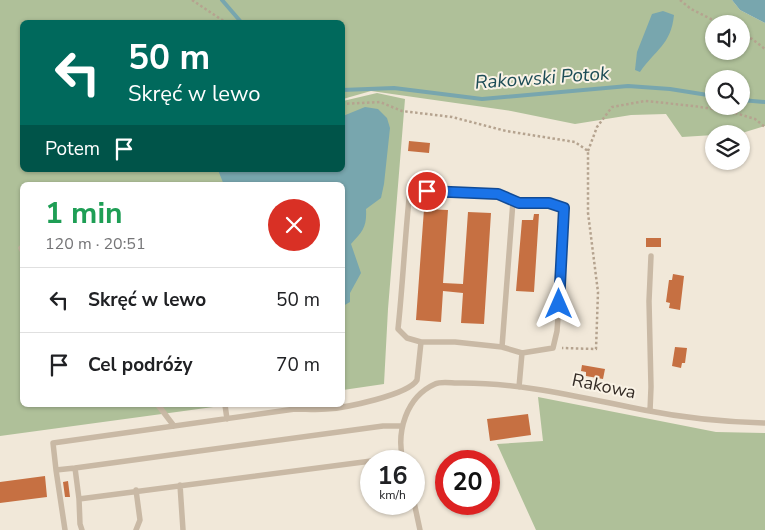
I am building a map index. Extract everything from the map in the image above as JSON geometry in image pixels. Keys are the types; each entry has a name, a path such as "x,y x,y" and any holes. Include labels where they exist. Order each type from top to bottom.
{"lane":[{"path":"410,189 498,194 514,200 519,203 549,203 564,208 557,331 553,348 522,353 502,347 455,342 421,342 407,338 398,329 410,189"},
{"path":"502,347 514,200"},
{"path":"650,411 651,256"},
{"path":"345,407 400,392 414,385 417,380 421,342"},
{"path":"520,387 522,353"},
{"name":"Rakowa","path":"402,426 407,411 420,394 436,383 478,382 589,398 650,411 729,422 765,423"},
{"path":"160,407 174,426"},
{"path":"225,407 227,419"},
{"path":"65,530 53,443 295,409 343,407"},
{"path":"56,470 383,426 402,426 403,450"},
{"path":"79,499 136,490 360,464"},
{"path":"75,468 82,530"},
{"path":"180,485 183,530"},
{"path":"136,490 140,520 136,530"},
{"path":"417,515 420,530"}],"path":[{"path":"192,0 222,20"},
{"path":"680,0 691,10 705,17"},
{"path":"750,38 765,49"},
{"path":"588,151 596,127 612,106 645,101 732,112 755,119 765,127"},
{"path":"345,104 380,102 402,111"}],"green space":[{"path":"0,0 732,0 740,10 750,15 705,15 705,60 750,60 750,15 765,23 765,126 750,131 750,125 705,125 705,136 682,137 666,114 631,115 575,124 511,111 371,91 345,98 345,20 20,20 20,172 345,172 345,101 377,93 405,99 388,309 384,384 345,390 345,182 20,182 20,407 213,407 0,436"},
{"path":"538,397 716,432 765,433 765,530 536,530 497,444 543,441"}],"water":[{"path":"732,0 765,0 765,23 750,15 740,10"},
{"path":"663,11 674,15 670,33 662,46 640,72 635,70 637,52 652,14"},
{"path":"365,107 378,109 387,118 390,128 381,198 366,209 366,220 363,228 359,236 351,244 361,273 350,293 350,302 345,305 345,182 223,182 219,172 345,172 345,115"}],"building":[{"path":"409,141 430,143 429,153 408,151"},
{"path":"424,209 448,210 443,283 463,284 468,212 491,213 484,324 461,323 463,293 443,291 441,322 416,320"},
{"path":"534,214 539,214 534,292 516,291 522,220 533,220"},
{"path":"646,238 661,238 661,247 646,247"},
{"path":"673,274 684,276 680,310 669,308 670,303 666,302 669,280 672,280"},
{"path":"675,347 687,348 685,363 682,363 681,368 672,366"},
{"path":"582,365 605,369 603,379 586,376 586,372 581,371"},
{"path":"528,414 531,435 490,441 487,419"},
{"path":"45,476 47,497 0,503 0,482"},
{"path":"68,481 70,497 65,497 63,482"}],"waterway":[{"name":"Rakowski Potok","path":"222,0 239,20"},
{"name":"Rakowski Potok","path":"345,90 394,88 482,99 628,86 670,89 705,95"},
{"name":"Rakowski Potok","path":"750,101 765,102"}],"route":[{"path":"427,191 498,194 519,203 549,203 564,208 559,304"}]}
